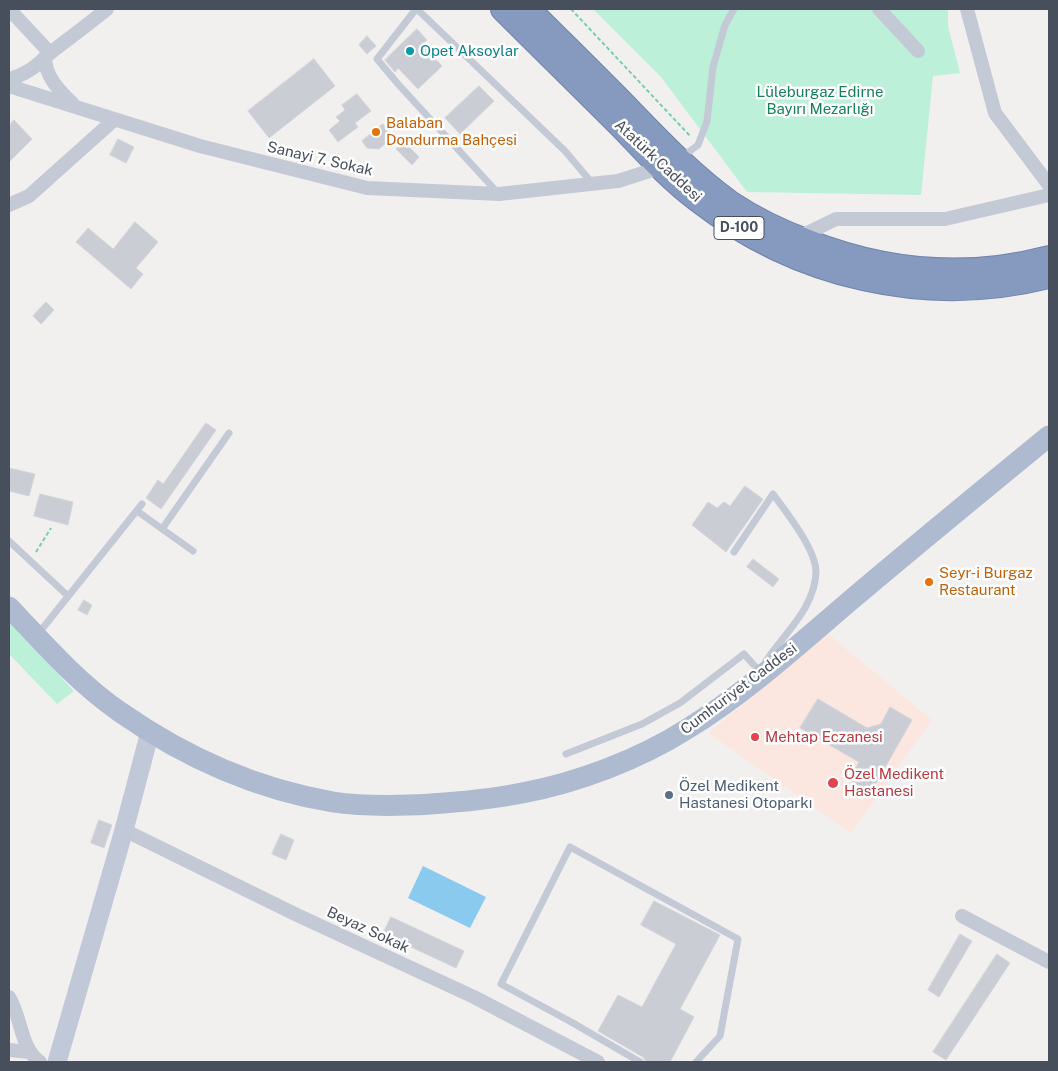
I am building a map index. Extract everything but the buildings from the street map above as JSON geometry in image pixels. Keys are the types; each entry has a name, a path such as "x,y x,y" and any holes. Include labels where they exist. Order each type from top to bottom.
{"highway":[{"name":"Atatürk Caddesi","path":"503,9 670,163 711,188 732,204 774,228 836,253 892,267 925,270 996,269 1049,258"},
{"name":"Atatürk Caddesi","path":"528,9 670,163 696,199 760,240 800,259 841,272 899,285 956,289 1002,285 1049,276"}],"main road":[{"name":"Cumhuriyet Caddesi","path":"9,607 64,664 117,710 150,732 189,754 281,790 334,802 367,806 462,802 521,794 546,788 616,764 687,729 763,674 1049,436"}],"street":[{"path":"9,9 48,55"},
{"path":"9,79 21,76 34,69 48,55 107,9"},
{"path":"879,9 918,51"},
{"path":"967,9 995,113 1049,185"},
{"path":"48,55 45,66 50,77 58,89 74,105"},
{"name":"Sanayi 7. Sokak","path":"9,86 200,146 367,188 499,194 618,181 670,163"},
{"path":"9,204 29,196 115,119"},
{"path":"797,238 836,219 945,220 1049,196"},
{"path":"57,1062 124,830 150,732"},
{"name":"Beyaz Sokak","path":"124,830 297,915 474,997 598,1062"},
{"path":"962,916 1049,962"},
{"path":"9,997 14,1005 29,1052 40,1062"},
{"path":"9,1050 29,1052"}],"lane":[{"path":"499,194 398,84 378,59 417,9 565,151 593,184"},
{"path":"670,163 698,145 707,120 713,67 724,25 734,9"},
{"path":"162,529 230,433"},
{"path":"734,552 773,494 794,523 809,549 816,570 811,597 804,610 765,662 763,674"},
{"path":"36,636 142,504"},
{"path":"136,511 193,551"},
{"path":"9,541 68,596"},
{"path":"566,754 642,724 680,703 744,654 763,674"},
{"path":"640,1062 501,984 570,847 738,940 720,1036 696,1062"}],"path":[{"path":"571,9 698,145"},
{"path":"30,561 51,528"}],"shaded area":[{"name":"Özel Medikent Hastanesi","path":"828,634 932,720 851,833 708,733"}],"green space":[{"name":"Lüleburgaz Edirne Bayırı Mezarlığı","path":"593,9 948,9 948,26 960,73 933,76 921,195 747,192 661,77"},
{"path":"9,621 74,691 57,704 9,654"}],"water":[{"path":"423,866 486,897 470,928 408,898"}],"place":[{"name":"Opet Aksoylar","path":"410,51"},
{"name":"Balaban Dondurma Bahçesi","path":"376,132"},
{"name":"Seyr-i Burgaz Restaurant","path":"929,582"},
{"name":"Mehtap Eczanesi","path":"755,737"},
{"name":"Özel Medikent Hastanesi","path":"833,783"},
{"name":"Özel Medikent Hastanesi Otoparkı","path":"669,795"}]}
